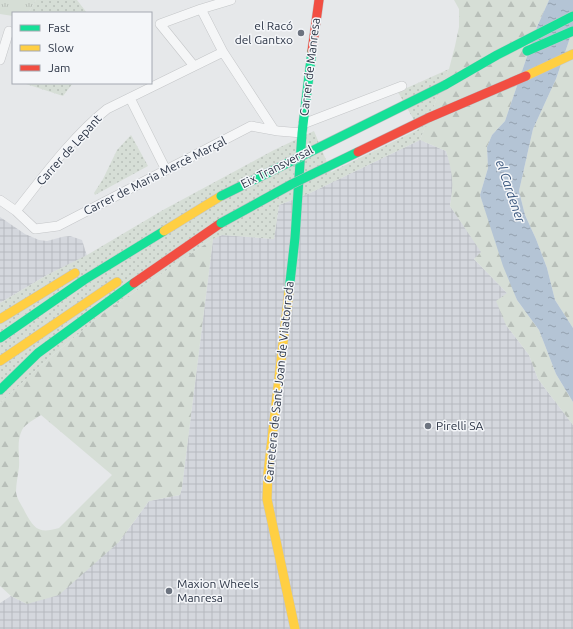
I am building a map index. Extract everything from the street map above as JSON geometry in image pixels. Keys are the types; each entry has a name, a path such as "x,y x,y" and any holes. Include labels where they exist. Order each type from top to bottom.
{"main road":[{"name":"Carrer de Manresa","path":"302,129 319,0"},
{"path":"445,85 498,55 573,16"},
{"name":"Eix Transversal","path":"0,338 84,280 221,196 311,150 445,85 516,56 573,30"},
{"name":"Eix Transversal","path":"162,253 292,184 428,118 573,54"},
{"path":"526,76 573,62"},
{"name":"Carretera de Sant Joan de Vilatorrada","path":"295,629 267,499 268,473 295,238 302,129"},
{"path":"132,240 221,196"},
{"path":"0,390 44,348 108,301 221,223"},
{"path":"0,319 86,267"},
{"path":"0,361 123,278"}],"street":[{"path":"196,65 160,24 231,0"},
{"path":"201,9 223,52 274,130"},
{"path":"0,60 9,31"},
{"name":"Carrer de Lepant","path":"16,211 92,121 107,109 223,52"},
{"path":"302,129 402,86"},
{"path":"130,98 166,170"},
{"name":"Carrer de Maria Mercè Marçal","path":"16,211 35,229 58,226 251,126 278,132 302,129"},
{"path":"0,200 16,211"}],"shaded area":[{"path":"420,140 446,151 451,166 453,185 450,206 482,252 474,259 507,293 506,325 529,355 538,379 573,425 573,629 0,629 0,603 11,596 27,604 119,542 149,501 180,495 213,239 222,235 274,239 279,205 310,193"},
{"path":"0,217 25,234 39,240 47,241 70,236 82,240 87,256 47,275 0,303"}],"green space":[{"path":"0,0 36,0 29,12 12,12 12,16 0,14"},
{"path":"36,0 77,0 86,12 29,12"},
{"path":"454,0 549,0 537,27 505,121 492,135 487,147 488,168 480,195 517,300 539,330 556,374 573,402 573,425 538,379 529,355 506,325 496,301 507,293 474,259 481,252 450,206 452,178 446,151 420,140 449,69 455,46 459,27 459,9"},
{"path":"573,29 573,328 555,300 547,268 525,215 519,191 533,129 556,79"},
{"path":"449,69 420,140 310,193 279,205 274,239 222,235 213,239 105,312 48,359 0,403 0,303 47,275 87,255 163,210 274,150 314,131 331,172 419,129 398,92"},
{"path":"26,84 72,84 63,96"},
{"path":"131,135 148,166 95,195 94,193 103,179 117,150"},
{"path":"213,239 180,495 149,501 119,542 59,595 27,604 11,596 0,586 0,403 48,359 105,312","holes":["41,415 112,475 59,528 52,530 38,529 28,518 18,500 16,492 19,467 19,444 20,435 23,428"]}],"water":[{"name":"el Cardener","path":"549,0 573,0 573,29 556,79 533,129 519,191 525,215 547,268 555,300 573,328 573,402 556,374 539,330 517,300 503,266 480,195 488,168 487,147 492,135 505,121 537,27"}],"traffic: fast":[{"path":"445,85 497,55 573,16"},
{"path":"527,51 573,31"},
{"path":"289,291 295,238 302,133 312,51"},
{"path":"221,196 445,85"},
{"path":"221,223 292,184 358,152"},
{"path":"0,338 84,280 164,231"},
{"path":"0,390 38,353 134,283"}],"traffic: slow":[{"path":"526,76 573,54"},
{"path":"164,231 221,196"},
{"path":"0,319 75,273"},
{"path":"0,361 117,282"},
{"path":"289,291 268,473 267,499 295,629"}],"traffic: jam":[{"path":"312,51 319,0"},
{"path":"358,152 428,118 526,76"},
{"path":"134,283 221,223"}],"place":[{"name":"el Racó del Gantxo","path":"301,33"},
{"name":"Pirelli SA","path":"428,426"},
{"name":"Maxion Wheels Manresa","path":"169,591"}]}
